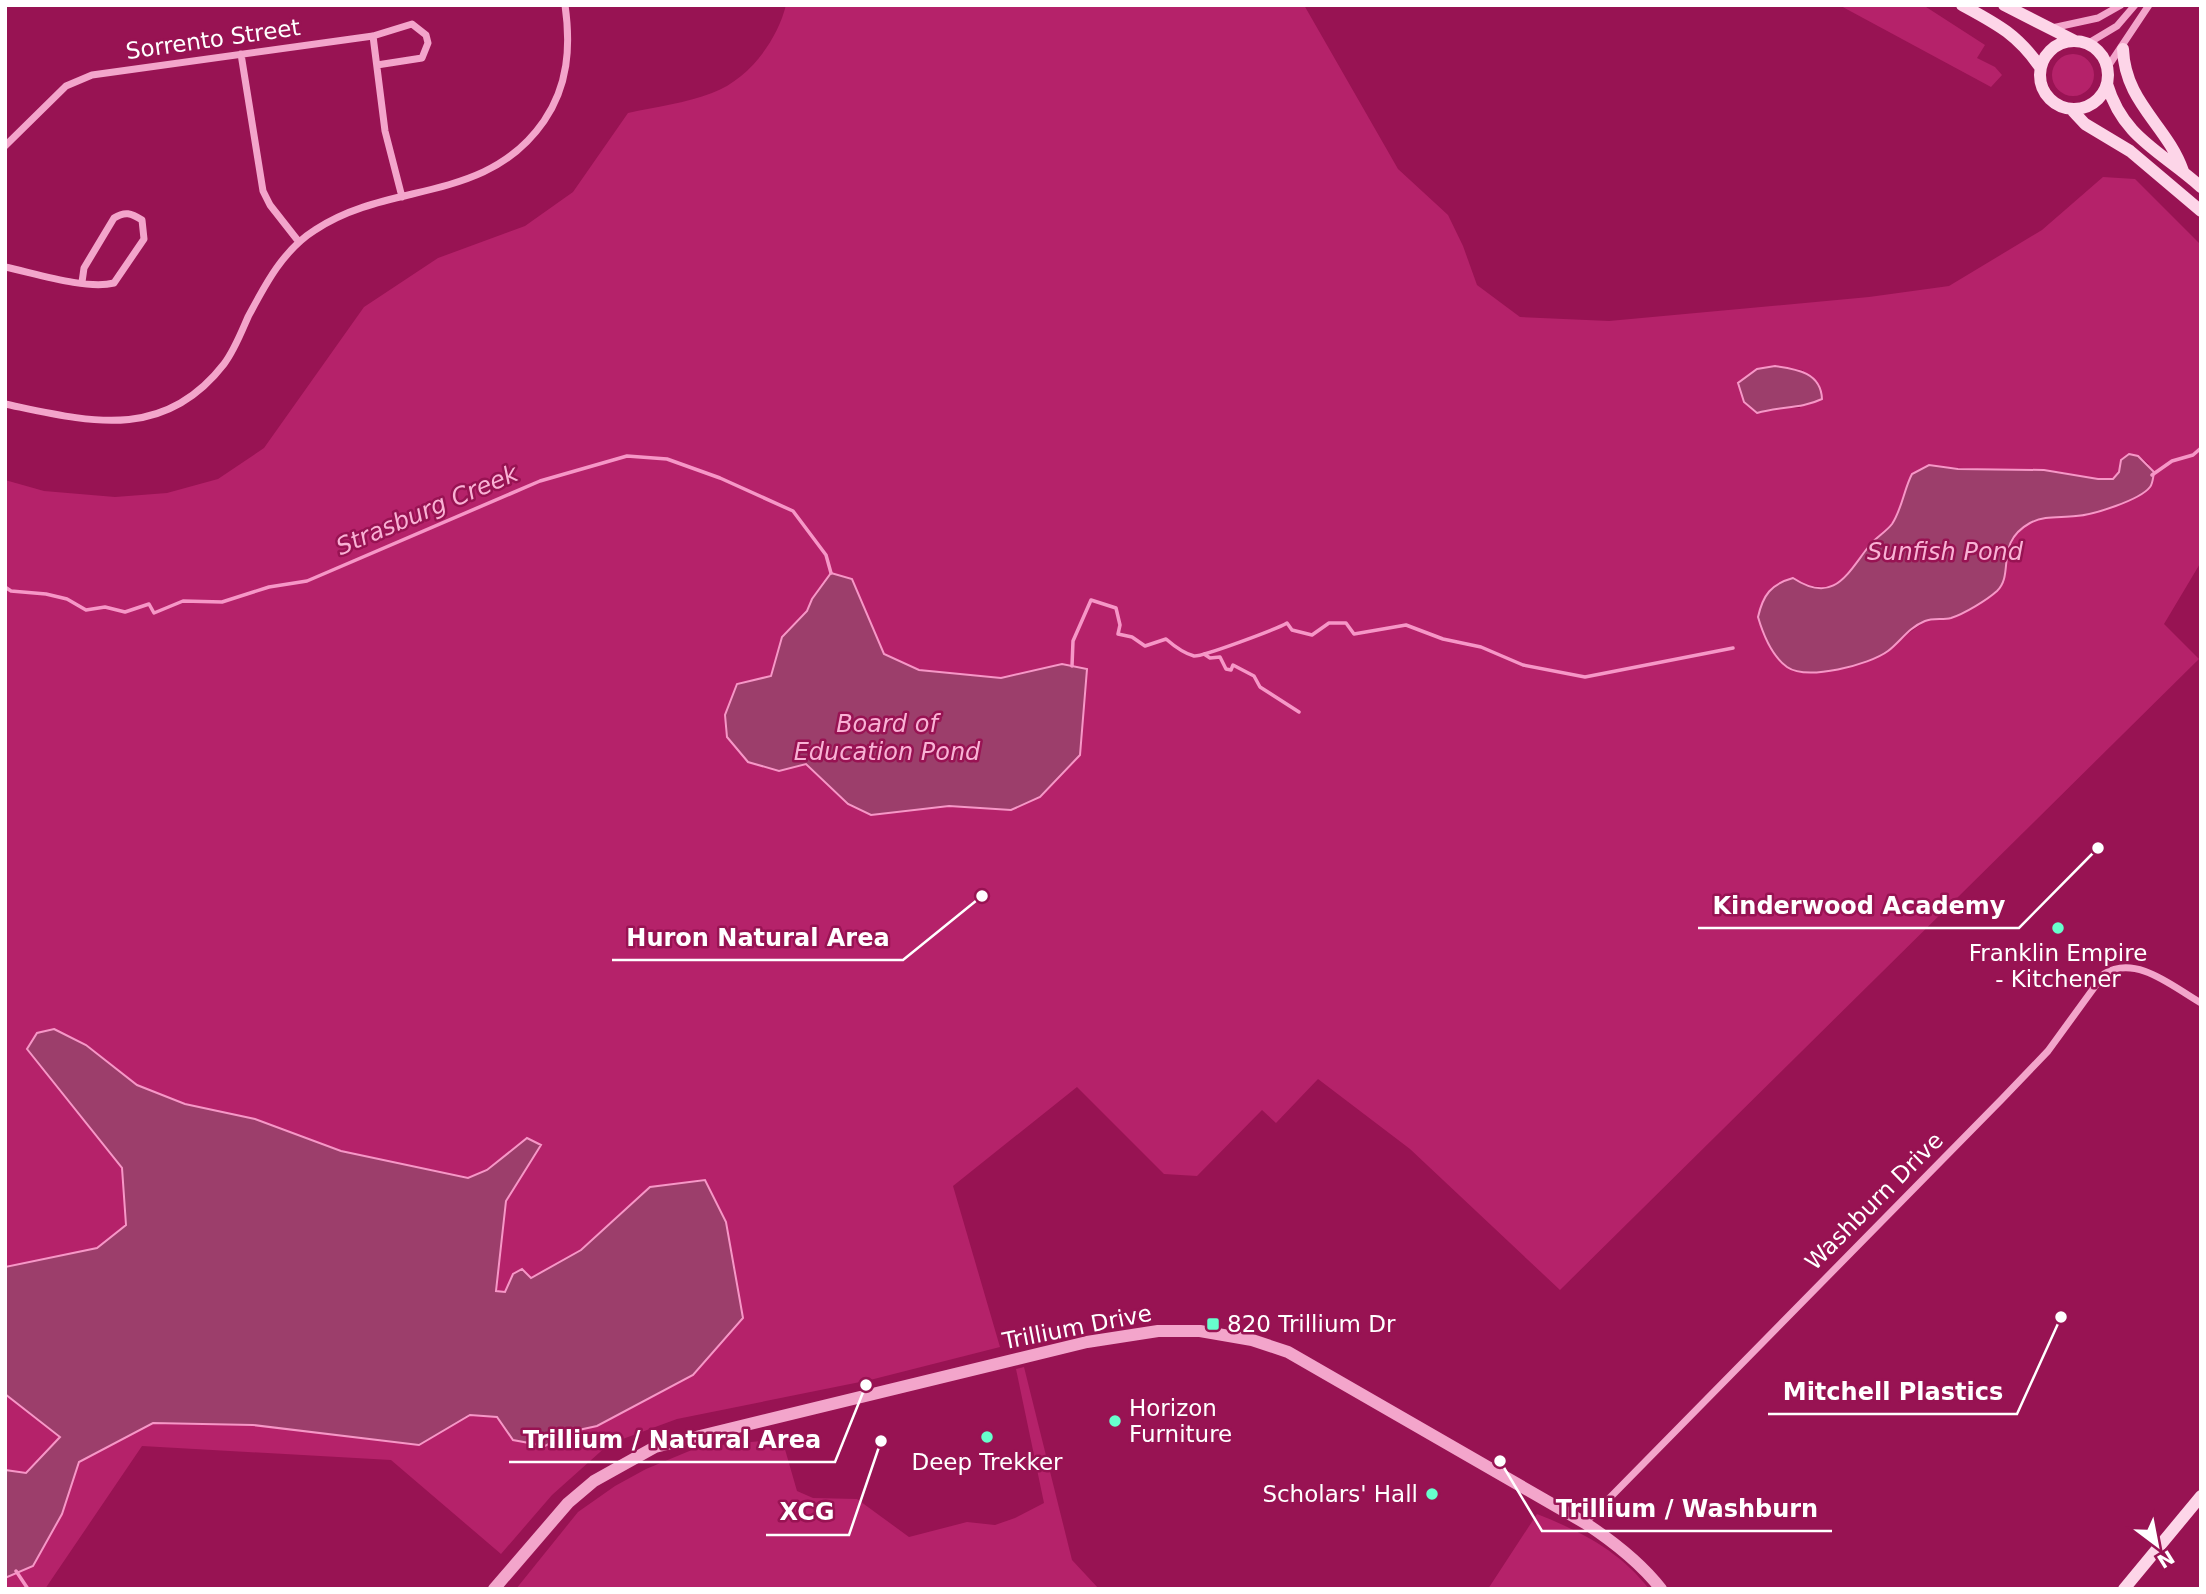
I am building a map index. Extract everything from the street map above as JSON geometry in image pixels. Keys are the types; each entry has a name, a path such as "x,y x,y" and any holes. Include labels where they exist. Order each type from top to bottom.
{"main road":[{"path":"1962,5 2011,32 2040,67"},
{"path":"2004,5 2096,49 2107,68 2107,84 2113,107 2123,123 2201,187"},
{"path":"2081,42 2053,48 2040,67 2040,78 2047,96 2054,103 2071,109 2085,124 2130,151 2201,211"},
{"path":"2123,49 2123,62 2138,102 2175,149 2183,171"},
{"path":"2071,109 2094,103 2107,84"},
{"path":"2124,1589 2201,1496"}],"street":[{"path":"5,404 104,422 142,418 178,403 211,379 226,362 261,293 281,262 299,243 331,220 476,177 505,163 532,139 555,105 567,65 569,34 565,5"},
{"path":"2051,28 2098,18 2121,5"},
{"path":"2081,42 2117,26 2135,5"},
{"path":"2107,68 2123,49 2149,5"},
{"name":"Sorrento Street","path":"5,146 52,98 80,78 373,36 412,24 426,35 428,43 422,58 377,65"},
{"path":"373,36 385,131 402,197"},
{"path":"241,54 263,191 270,205 299,243"},
{"path":"5,267 82,282 104,286 114,283 144,239 142,220 130,213 122,213 114,218 84,268 82,282"},
{"name":"Washburn Drive","path":"1585,1523 2002,1100 2048,1051 2104,974 2115,967 2127,966 2147,972 2201,1003"},
{"name":"Trillium Drive","path":"494,1589 568,1503 594,1481 655,1447 1087,1342 1157,1331 1200,1331 1252,1340 1288,1352 1585,1523 1630,1556 1661,1589"}],"shaded area":[{"path":"786,5 1304,5 1398,169 1448,215 1477,285 1520,317 1609,321 1869,297 1949,286 2042,230 2103,177 2135,179 2201,245 2201,562 2164,624 2199,659 1560,1290 1410,1149 1318,1079 1276,1123 1262,1110 1197,1176 1164,1174 1077,1087 953,1186 1000,1347 870,1380 677,1419 609,1444 552,1495 501,1554 391,1460 142,1446 45,1589 5,1589 5,480 44,491 115,497 167,493 218,479 264,448 364,307 438,258 525,226 573,192 628,113 692,100 725,87 760,57 782,19","holes":["1793,369 1803,370 1800,408 1773,408","2129,454 2139,456 2149,464 2078,516 2050,516 2028,524 2010,547 2004,580 1943,619 1926,621 1896,642 1777,656 1758,617 1804,585 1833,588 1847,578 1870,545 1892,525 1928,465 1971,469 2043,470 2113,479"]},
{"path":"1839,5 1923,5 1985,45 1977,58 1995,67 2002,75 1991,87"},
{"path":"2073,54 2088,60 2094,75 2088,90 2073,96 2058,90 2052,75 2058,60"},
{"path":"1024,1367 1072,1560 1099,1589 516,1589 578,1512 615,1486 646,1469 699,1447 782,1439 797,1491 813,1498 857,1499 909,1537 967,1522 995,1525 1015,1518 1044,1503 1016,1369"},
{"path":"1537,1514 1569,1528 1612,1553 1649,1589 1488,1589"}],"water":[{"path":"1775,366 1812,377 1821,390 1822,399 1757,413 1744,402 1738,383 1757,369"},
{"name":"Sunfish Pond","path":"2129,454 2138,456 2154,472 2150,487 2145,492 2104,510 2030,523 2012,540 2002,584 1993,595 1969,610 1951,618 1925,621 1914,627 1888,651 1838,670 1796,671 1787,667 1777,657 1769,644 1758,617 1762,602 1769,591 1793,578 1807,586 1819,588 1838,583 1871,543 1892,524 1912,474 1929,465 1958,469 2044,470 2113,479 2119,472 2121,460"},
{"name":"Board of Education Pond","path":"831,573 852,579 884,654 919,670 1001,678 1062,664 1087,669 1080,755 1040,797 1011,810 949,806 871,815 848,804 806,764 779,771 748,762 727,737 725,715 737,684 771,676 782,637 807,611 812,599"},
{"path":"54,1029 86,1045 137,1085 185,1104 255,1119 341,1151 468,1178 487,1170 527,1138 541,1145 506,1201 496,1291 505,1292 513,1274 522,1269 531,1278 581,1250 650,1187 705,1180 726,1222 743,1318 693,1375 597,1426 574,1431 545,1446 513,1440 497,1417 470,1415 419,1445 253,1425 153,1423 79,1462 62,1514 33,1566 5,1578 5,1470 26,1473 60,1437 5,1394 5,1267 97,1248 126,1225 122,1168 27,1049 37,1033"}],"waterway":[{"path":"2152,475 2172,461 2193,455 2201,448"},
{"name":"Strasburg Creek","path":"5,587 11,591 67,599 86,610 105,607 125,612 149,604 154,613 183,601 222,602 269,587 307,581 540,481 627,456 667,459 720,478 793,511 826,555 831,573"},
{"path":"1072,666 1073,641 1091,600 1116,608 1120,625 1118,634 1132,637 1145,646 1166,639 1194,656 1240,642 1287,623 1292,630 1312,635 1329,623 1346,623 1354,634 1406,625 1443,639 1481,647 1523,665 1585,677 1733,648"},
{"path":"1204,654 1210,658 1220,657 1226,669 1231,670 1233,665 1254,676 1260,687 1299,712"},
{"path":"16,1571 28,1589"}],"place":[{"name":"Kinderwood Academy","path":"2098,848"},
{"name":"Huron Natural Area","path":"982,896"},
{"name":"Franklin Empire - Kitchener","path":"2058,928"},
{"name":"Mitchell Plastics","path":"2061,1317"},
{"name":"820 Trillium Dr","path":"1213,1324"},
{"name":"Trillium / Natural Area","path":"866,1385"},
{"name":"Horizon Furniture","path":"1115,1421"},
{"name":"Deep Trekker","path":"987,1437"},
{"name":"XCG","path":"881,1441"},
{"name":"Trillium / Washburn","path":"1500,1461"},
{"name":"Scholars' Hall","path":"1432,1494"}]}
